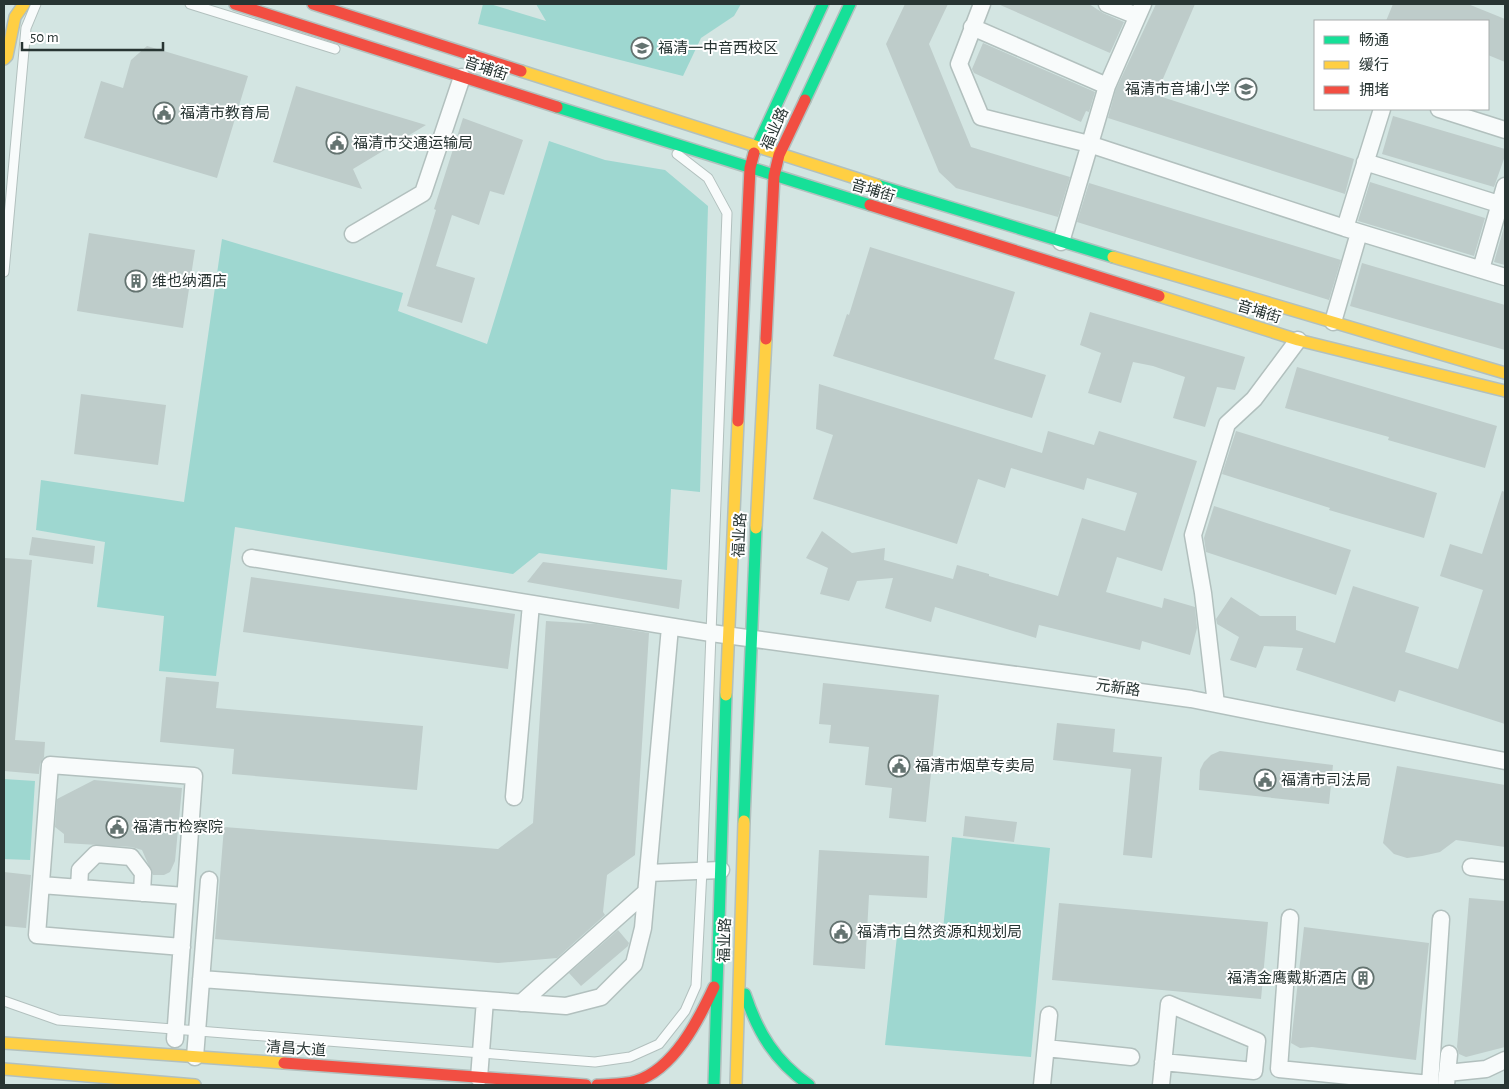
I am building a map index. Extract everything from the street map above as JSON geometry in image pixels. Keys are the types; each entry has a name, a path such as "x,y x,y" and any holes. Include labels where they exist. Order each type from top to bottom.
{"street":[{"path":"4,59 15,16 24,4"},
{"name":"音埔街","path":"235,4 460,84 750,168 1298,340 1505,391"},
{"name":"音埔街","path":"313,4 779,154 1061,242 1505,373"},
{"name":"福业路","path":"714,1085 728,635 750,168 755,146 823,4"},
{"name":"福业路","path":"736,1085 750,637 774,176 779,154 850,4"},
{"path":"982,4 959,64 981,117 1089,144 1352,231 1505,277"},
{"path":"1061,242 1107,86 1140,10 1107,4"},
{"path":"972,27 1107,86"},
{"path":"353,234 423,193 460,84"},
{"path":"1334,322 1365,162 1382,110"},
{"path":"1442,110 1505,130"},
{"path":"1365,162 1503,205"},
{"path":"1481,269 1503,205 1505,186"},
{"path":"1216,704 1203,593 1193,535 1227,424 1254,400 1298,340"},
{"name":"元新路","path":"251,558 670,627 1216,704 1505,761"},
{"path":"514,797 531,604"},
{"path":"201,979 566,1006 601,997 634,964 643,928 670,627"},
{"path":"175,1034 182,947 194,776 50,765 37,935 182,947"},
{"path":"79,888 80,870 96,854 131,857 143,873 142,892"},
{"path":"1471,867 1505,871"},
{"path":"648,873 721,870"},
{"path":"195,1057 209,880"},
{"path":"40,885 185,896"},
{"path":"521,1003 646,892"},
{"path":"1290,918 1279,1069 1287,1078 1430,1084 1441,919"},
{"path":"597,1085 639,1080 657,1068 677,1048 703,1012 718,976"},
{"path":"739,976 754,1022 768,1048 797,1077 810,1085"},
{"path":"480,1078 485,1000"},
{"path":"1161,1085 1163,1062 1169,1004 1257,1041 1254,1071 1163,1062"},
{"path":"1042,1085 1049,1015"},
{"path":"4,1032 66,1047"},
{"name":"清昌大道","path":"4,1043 586,1085"},
{"path":"1046,1048 1131,1057"},
{"path":"1449,1054 1446,1079 1486,1069 1505,1060"},
{"path":"4,1069 195,1085"},
{"path":"55,1085 66,1074"}],"lane":[{"path":"4,272 26,28 36,4"},
{"path":"190,4 348,52"},
{"path":"4,1001 58,1020 175,1034 197,1031 596,1062 630,1057 659,1044 685,1011 696,986 727,213 708,178 680,155 505,101"}],"shaded area":[{"path":"483,4 490,4 546,21 536,4 741,4 734,16 701,38 683,76 478,24"},
{"path":"549,141 605,160 665,170 708,206 700,492 671,489 667,570 539,553 513,574 235,527 216,676 159,671 164,616 97,607 105,542 36,530 41,480 184,502 222,239 403,293 398,311 487,344"},
{"path":"4,779 35,781 30,860 4,859"},
{"path":"952,837 1050,848 1031,1057 885,1045 898,927 943,930"}],"building":[{"path":"905,4 948,4 929,44 971,147 1070,177 1058,217 956,188 939,172 886,44"},
{"path":"998,4 1089,4 1103,13 1124,22 1110,53"},
{"path":"1156,4 1195,4 1156,95 1354,159 1345,194 1108,118 1116,89"},
{"path":"1393,4 1468,4 1505,19 1505,62 1489,55 1489,20 1386,20"},
{"path":"983,43 1095,92 1089,112 1086,111 1081,122 974,73 972,69"},
{"name":"福清市教育局","path":"147,46 248,76 217,178 84,138 101,81 123,88 131,60"},
{"name":"福清市交通运输局","path":"296,86 426,125 353,169 362,189 273,162"},
{"path":"1393,116 1505,149 1505,156 1494,187 1382,154"},
{"path":"463,118 523,140 504,195 490,191 479,225 452,215 436,266 475,278 462,323 407,306 436,210 434,209"},
{"path":"1370,182 1485,218 1474,256 1358,221"},
{"path":"1089,183 1341,260 1329,300 1077,222"},
{"path":"1505,224 1505,265 1494,262"},
{"name":"维也纳酒店","path":"89,233 195,250 183,328 77,311"},
{"path":"870,247 1015,292 994,359 1046,375 1032,418 833,356 847,314 849,315"},
{"path":"1362,263 1505,305 1505,350 1350,306"},
{"path":"1090,312 1245,357 1235,390 1217,387 1205,427 1173,418 1185,377 1153,366 1133,362 1121,403 1088,393 1101,353 1080,345"},
{"path":"1297,367 1497,426 1485,468 1388,440 1389,437 1285,408"},
{"path":"819,384 1042,453 1048,431 1094,445 1099,431 1197,461 1162,571 1117,557 1106,592 1162,608 1164,598 1195,607 1197,628 1190,655 1142,641 1140,650 1039,625 1036,638 935,607 931,622 885,608 893,578 857,581 849,601 820,594 828,568 806,558 822,531 852,553 885,548 884,560 953,579 957,565 1058,596 1082,518 1125,531 1137,493 1087,478 1084,490 1011,468 1005,488 978,479 957,544 813,499 833,435 816,429"},
{"path":"81,394 166,405 158,465 74,454"},
{"path":"1236,431 1437,493 1424,538 1329,510 1330,508 1222,474"},
{"path":"1502,491 1505,492 1505,724 1399,690 1395,702 1296,670 1303,648 1264,646 1256,668 1230,660 1239,637 1217,624 1216,619 1231,597 1260,616 1296,616 1296,630 1335,643 1353,586 1419,607 1405,652 1458,669 1483,590 1440,576 1450,544 1482,554"},
{"path":"1214,506 1351,550 1336,595 1206,552 1204,538"},
{"path":"32,537 95,546 93,564 29,555"},
{"path":"5,558 32,560 15,740 45,742 44,757 40,764 39,774 4,771"},
{"path":"543,562 682,580 679,609 527,582"},
{"path":"251,577 515,614 508,669 243,632"},
{"path":"546,621 596,624 649,633 635,855 607,875 603,912 605,915 557,958 498,963 215,939 224,827 498,849 533,823"},
{"path":"166,677 219,682 216,708 423,726 417,790 232,774 234,749 160,742"},
{"name":"福清市烟草专卖局","path":"823,683 939,695 926,822 889,818 892,788 865,785 869,747 829,743 831,725 819,724"},
{"path":"1057,723 1115,729 1113,752 1162,757 1152,858 1123,855 1131,769 1053,760"},
{"name":"福清市司法局","path":"1220,751 1333,765 1329,804 1199,790 1200,770 1204,762 1211,755"},
{"path":"1397,766 1505,785 1505,847 1456,840 1440,852 1407,858 1394,854 1383,843"},
{"name":"福清市检察院","path":"94,780 182,788 175,861 170,872 164,875 153,875 142,850 132,847 64,843 64,834 55,827 57,799"},
{"path":"965,816 1017,822 1014,842 963,836"},
{"name":"福清市自然资源和规划局","path":"819,850 929,856 927,898 869,895 865,969 813,965"},
{"path":"4,872 31,875 26,928 4,926"},
{"path":"1469,898 1505,901 1505,1047 1466,1057 1459,1054 1457,1047"},
{"path":"1059,903 1268,922 1261,999 1052,980"},
{"name":"福清金鹰戴斯酒店","path":"1304,927 1429,943 1416,1060 1312,1047 1300,1048 1291,1043"},
{"path":"618,930 629,943 628,946 581,986 569,973"}],"traffic: fast":[{"path":"754,153 823,4"},
{"path":"805,100 850,4"},
{"path":"557,107 870,205"},
{"path":"877,185 1113,257"},
{"path":"744,821 756,528"},
{"path":"714,1085 726,695"},
{"path":"745,994 762,1034 769,1045 786,1066 809,1085"}],"traffic: slow":[{"path":"4,59 7,56 15,17 24,4"},
{"path":"521,71 877,185"},
{"path":"1113,257 1505,373"},
{"path":"1159,296 1298,340 1505,391"},
{"path":"756,528 766,339"},
{"path":"726,695 738,421"},
{"path":"736,1085 744,821"},
{"path":"4,1043 284,1063"},
{"path":"4,1069 195,1085"}],"traffic: jam":[{"path":"235,4 557,107"},
{"path":"313,4 521,71"},
{"path":"766,339 774,176 779,155 805,100"},
{"path":"738,421 750,168 754,153"},
{"path":"870,205 1159,296"},
{"path":"597,1085 622,1084 636,1081 650,1075 662,1066 673,1055 692,1029 714,987"},
{"path":"284,1063 586,1085"}],"place":[{"name":"福清一中音西校区","path":"642,48"},
{"name":"福清市音埔小学","path":"1246,89"},
{"name":"福清市教育局","path":"164,113"},
{"name":"福清市交通运输局","path":"337,143"},
{"name":"维也纳酒店","path":"136,281"},
{"name":"福清市烟草专卖局","path":"899,766"},
{"name":"福清市司法局","path":"1265,780"},
{"name":"福清市检察院","path":"117,827"},
{"name":"福清市自然资源和规划局","path":"841,932"},
{"name":"福清金鹰戴斯酒店","path":"1363,978"}]}
